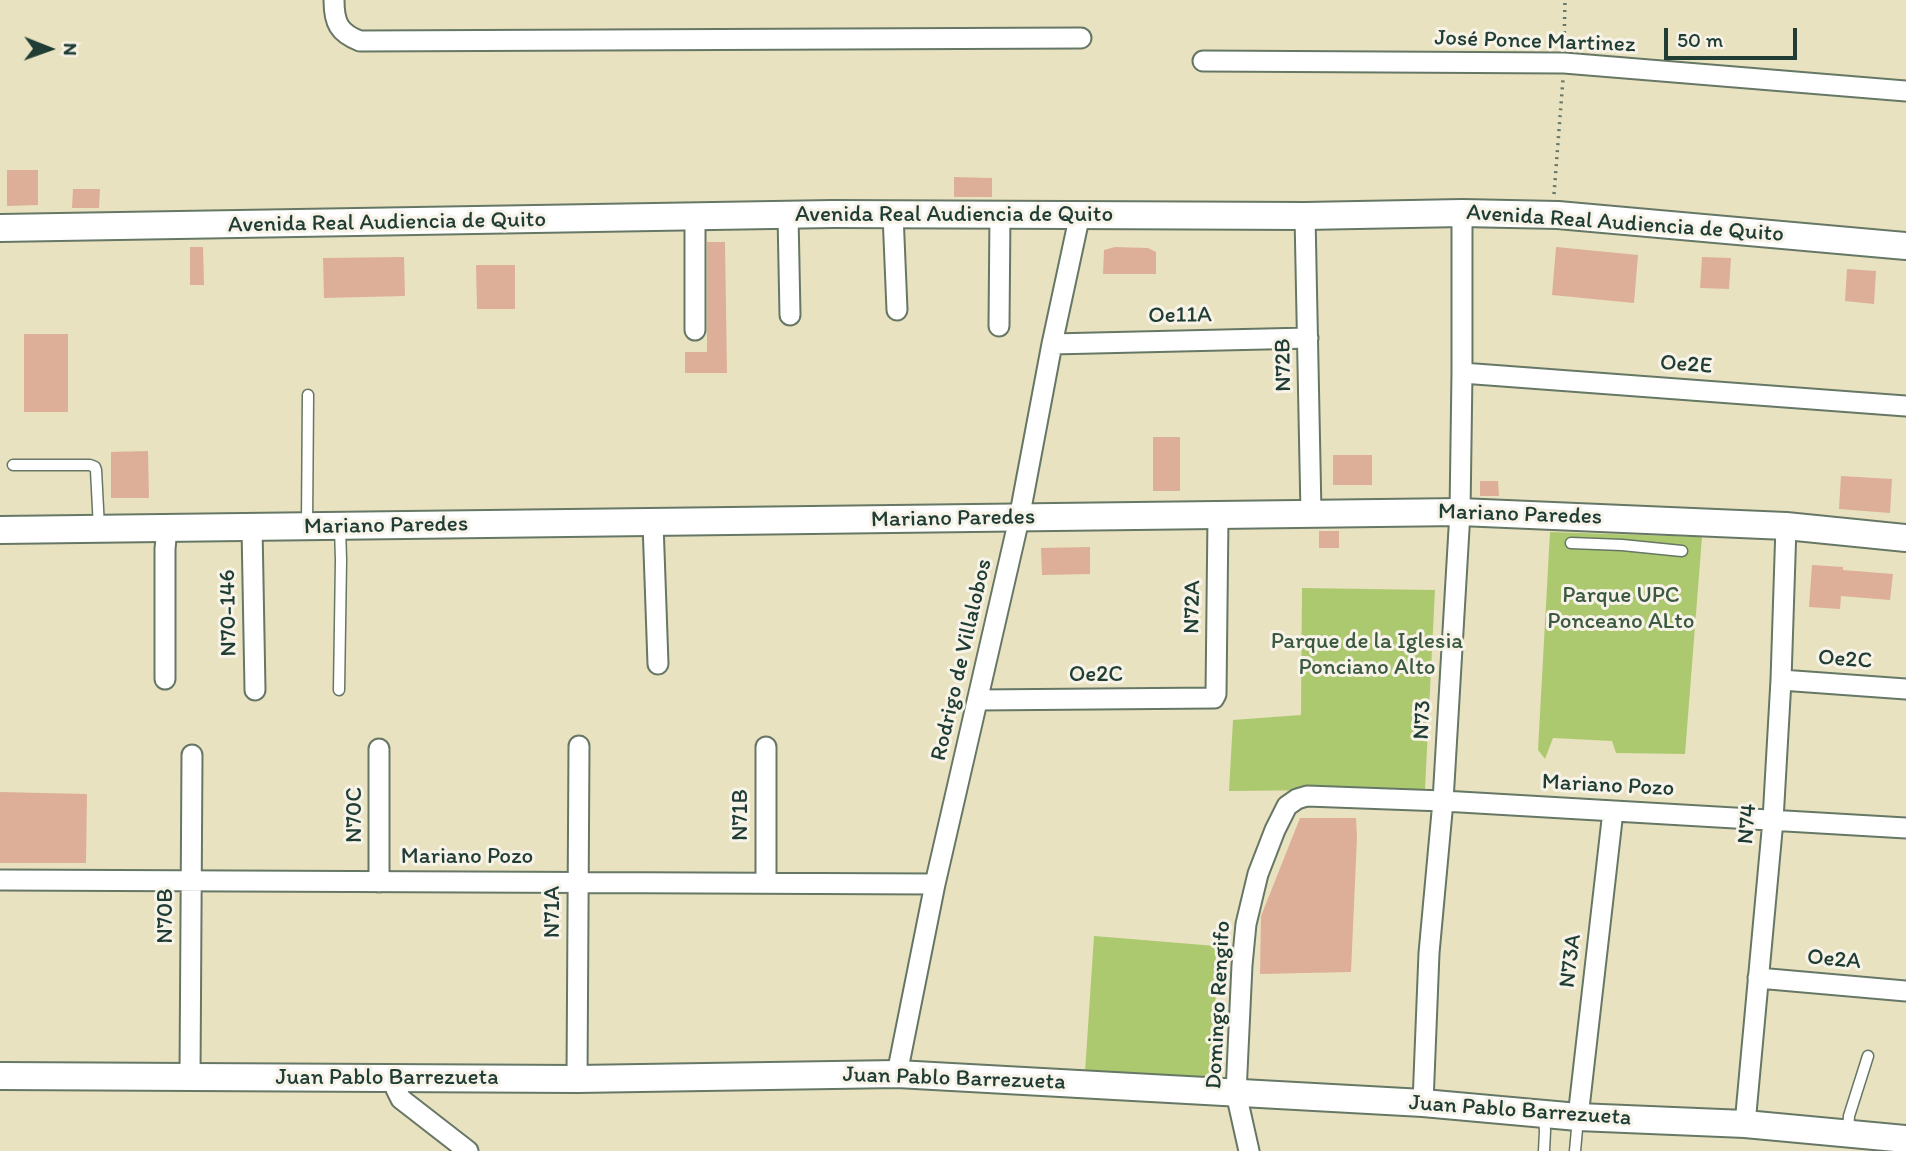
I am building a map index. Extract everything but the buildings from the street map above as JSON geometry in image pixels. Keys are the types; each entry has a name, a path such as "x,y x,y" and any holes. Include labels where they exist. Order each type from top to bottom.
{"main road":[{"name":"Avenida Real Audiencia de Quito","path":"0,228 789,215 1305,216 1462,213 1558,215 1906,246"},
{"name":"Mariano Paredes","path":"0,530 167,528 252,531 340,526 1460,512 1623,532 1786,526 1906,538"},
{"name":"Juan Pablo Barrezueta","path":"0,1076 578,1079 897,1074 1423,1103 1578,1117 1745,1124 1906,1139"}],"street":[{"path":"334,0 340,29 360,41 1081,38"},
{"name":"José Ponce Martinez","path":"1203,61 1564,63 1906,91"},
{"name":"N73","path":"1423,1103 1429,953 1443,801 1460,512 1462,213"},
{"path":"894,214 897,310"},
{"path":"999,326 1000,214"},
{"path":"789,215 790,315"},
{"name":"Rodrigo de Villalobos","path":"897,1074 935,884 1019,519 1080,215"},
{"name":"N72B","path":"1305,216 1311,513"},
{"path":"695,217 695,330"},
{"name":"Oe11A","path":"1052,344 1308,338"},
{"name":"Oe2E","path":"1462,373 1906,406"},
{"name":"N72A","path":"1214,698 1218,516"},
{"path":"653,523 658,664"},
{"name":"N74","path":"1745,1124 1773,820 1786,526"},
{"path":"165,679 167,528"},
{"name":"N70-146","path":"252,531 255,690"},
{"name":"Oe2C","path":"1781,680 1906,689"},
{"name":"Oe2C","path":"978,700 1214,698"},
{"name":"N71A","path":"578,1079 579,746"},
{"name":"N71B","path":"766,747 766,883"},
{"name":"N70C","path":"379,749 379,881"},
{"name":"N70B","path":"190,1076 192,755"},
{"name":"Mariano Pozo","path":"1307,796 1443,801 1906,828"},
{"name":"Domingo Rengifo","path":"1250,1151 1236,1093 1246,924 1258,874 1270,841 1287,806 1307,796"},
{"name":"N73A","path":"1578,1117 1613,811"},
{"name":"Mariano Pozo","path":"0,880 935,884"},
{"name":"Oe2A","path":"1758,978 1906,991"},
{"path":"396,1079 396,1088 401,1099 446,1144 468,1151"}],"lane":[{"path":"307,527 308,395"},
{"path":"13,465 95,467 99,529"},
{"path":"339,690 340,526"},
{"path":"1571,543 1623,532 1682,551"},
{"path":"1847,1134 1849,1116 1868,1056"},
{"path":"1544,1114 1544,1151"},
{"path":"1575,1151 1578,1117"}],"path":[{"path":"1555,193 1564,63 1565,0"}],"green space":[{"name":"Parque UPC Ponceano ALto","path":"1550,532 1702,537 1685,754 1616,753 1612,741 1553,738 1545,759 1538,750"},
{"name":"Parque de la Iglesia Ponciano Alto","path":"1302,588 1435,590 1425,789 1229,791 1233,720 1301,715"},
{"path":"1094,936 1216,946 1215,1081 1085,1072"}]}
